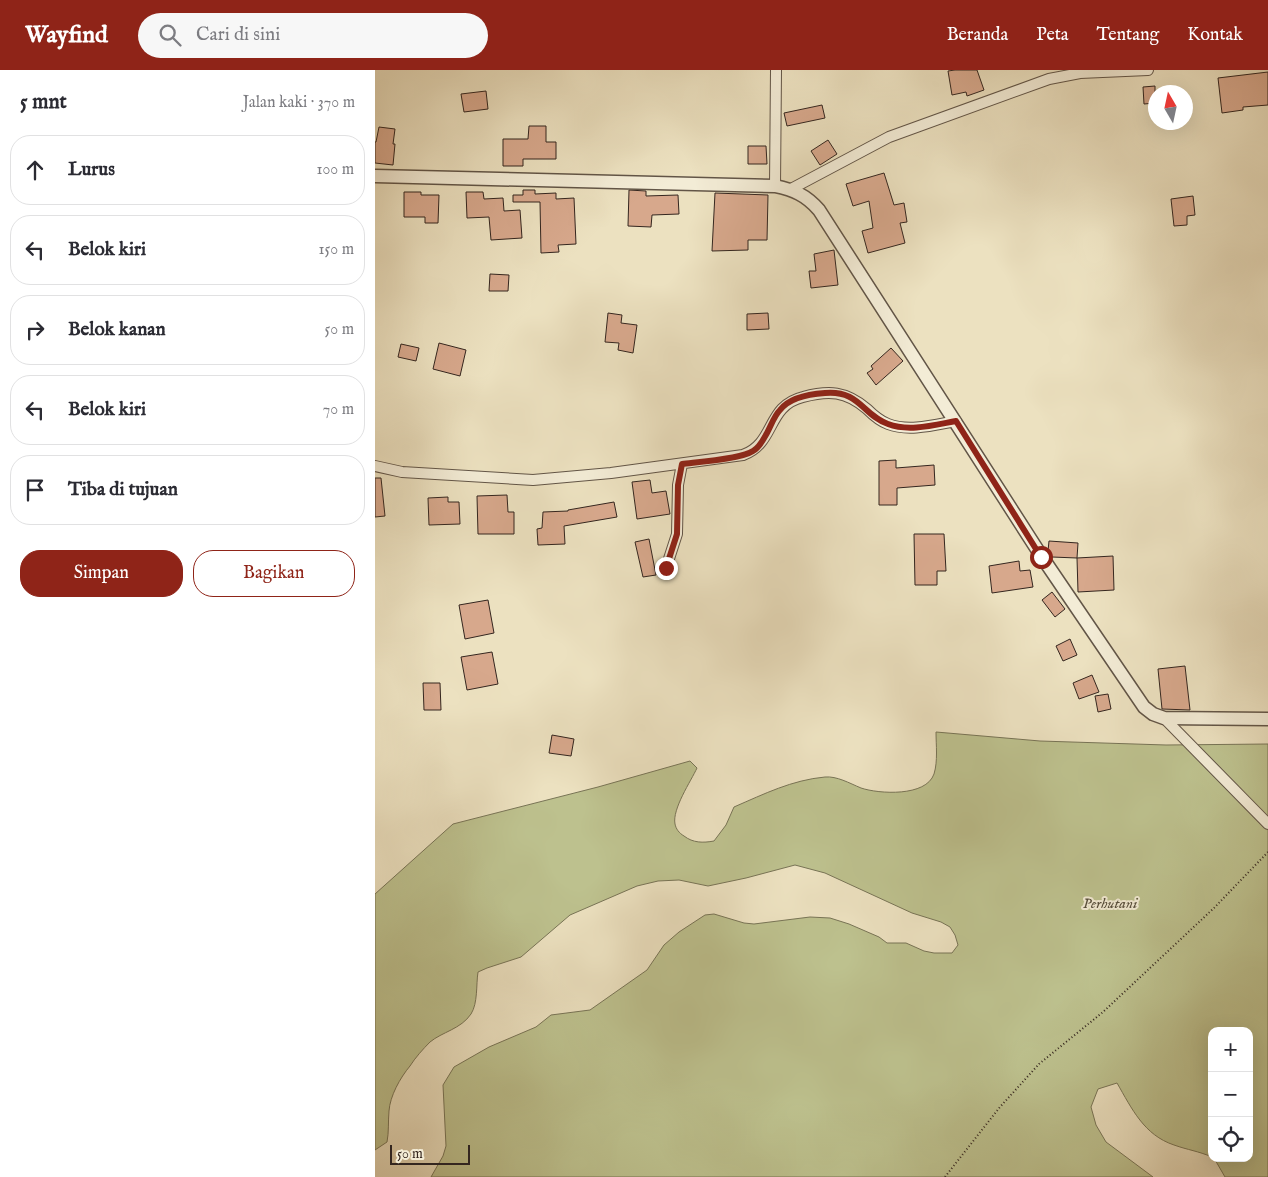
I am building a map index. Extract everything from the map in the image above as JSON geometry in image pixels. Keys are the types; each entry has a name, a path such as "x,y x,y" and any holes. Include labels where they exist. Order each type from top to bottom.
{"street":[{"path":"775,186 777,70"},
{"path":"791,189 889,137 1049,75 1148,70"},
{"path":"375,176 775,186 791,189 808,198 819,210 956,421 1041,557 1137,698 1153,714 1164,718 1268,719"},
{"path":"375,466 403,472 533,480 611,473 743,455 753,452 761,444 780,409 790,401 803,396 827,393 851,397 878,419 894,426 915,428 956,421"},
{"path":"666,568 677,534 678,485 682,464"},
{"path":"1164,718 1268,824"}],"path":[{"path":"945,1177 1000,1108 1039,1064 1103,1012 1214,908 1268,852"}],"green space":[{"name":"Perhutani","path":"936,732 1040,741 1166,745 1268,744 1268,1177 1225,1177 1216,1162 1253,1162 1253,1027 1208,1027 1208,1155 1174,1145 1155,1135 1140,1120 1117,1083 1098,1089 1091,1107 1096,1125 1106,1142 1153,1177 431,1177 443,1156 446,1146 443,1085 454,1067 489,1047 536,1027 551,1015 590,1010 647,970 664,945 679,932 705,915 714,914 754,924 810,917 830,918 879,937 887,943 906,943 924,951 952,953 958,945 950,927 941,922 912,913 825,873 795,865 708,886 679,880 658,881 637,886 570,915 521,957 478,972 476,999 471,1014 457,1027 430,1042 406,1071 391,1099 387,1142 375,1150 375,894 453,824 690,761 697,768 679,803 676,811 675,826 681,834 691,840 702,842 714,841 726,825 734,807 778,788 801,781 829,777 879,792 912,790 922,787 929,781 934,774"}],"building":[{"path":"977,70 984,90 967,96 966,92 952,95 948,71"},
{"path":"1268,72 1268,105 1243,107 1243,110 1222,113 1218,78"},
{"path":"1143,87 1148,87 1148,104 1144,104"},
{"path":"486,91 488,109 464,112 461,94"},
{"path":"822,105 825,118 787,126 784,113"},
{"path":"529,126 546,126 546,142 556,142 556,159 523,159 523,166 503,166 503,139 528,139"},
{"path":"379,127 395,129 393,165 375,163 375,142"},
{"path":"828,140 837,154 820,165 811,151"},
{"path":"748,146 766,146 767,164 748,164"},
{"path":"884,173 894,205 904,203 907,222 900,223 905,243 868,253 862,231 873,228 869,201 853,206 846,184"},
{"path":"523,190 535,190 535,194 556,193 556,199 574,198 576,244 558,245 559,252 541,253 540,202 513,202 513,195 523,195"},
{"path":"629,190 646,191 646,196 678,195 679,214 652,215 651,227 628,226"},
{"path":"404,192 421,192 421,195 439,195 438,223 425,223 425,217 404,217"},
{"path":"466,192 483,192 484,199 503,198 504,211 520,210 522,238 491,240 489,217 467,218"},
{"path":"715,193 768,195 767,240 748,240 748,250 712,251"},
{"path":"1193,196 1195,215 1187,216 1187,225 1174,226 1171,199"},
{"path":"834,250 838,285 811,288 809,271 816,271 814,254"},
{"path":"490,274 509,275 508,291 489,291"},
{"path":"608,313 622,315 621,323 637,325 633,353 618,350 619,343 605,342"},
{"path":"768,313 769,329 747,330 747,314"},
{"path":"439,343 466,350 460,376 433,369"},
{"path":"401,344 419,348 416,361 398,357"},
{"path":"891,348 903,361 876,385 867,373 873,369 871,366"},
{"path":"896,460 896,468 934,465 935,485 897,488 897,505 879,505 879,461"},
{"path":"375,478 381,478 385,516 375,517"},
{"path":"650,480 652,493 666,491 670,514 637,519 632,482"},
{"path":"507,495 508,512 514,512 514,534 478,534 477,496"},
{"path":"448,497 448,502 459,502 460,524 429,525 428,498"},
{"path":"614,502 617,517 564,526 565,544 538,545 537,529 542,528 543,512 568,511"},
{"path":"914,534 944,534 946,571 937,571 937,585 915,585"},
{"path":"649,539 656,575 643,577 635,542"},
{"path":"1049,541 1078,543 1077,558 1052,557 1048,551"},
{"path":"1113,556 1114,590 1078,592 1077,558"},
{"path":"1019,561 1020,571 1030,570 1033,587 992,593 989,566"},
{"path":"1052,592 1065,609 1055,617 1042,600"},
{"path":"488,600 494,633 465,639 459,605"},
{"path":"1070,639 1077,655 1063,661 1056,646"},
{"path":"492,652 498,684 467,690 461,657"},
{"path":"1185,666 1190,710 1162,709 1158,669"},
{"path":"1092,675 1099,692 1079,699 1073,683"},
{"path":"423,683 440,683 441,710 424,710"},
{"path":"1108,694 1111,709 1098,712 1095,696"},
{"path":"552,735 574,739 571,756 549,753"}],"route":[{"path":"666,568 677,534 677,498 682,464 753,452 761,444 780,409 790,401 803,396 827,393 851,397 878,419 901,427 915,428 956,421 1041,557"}]}
